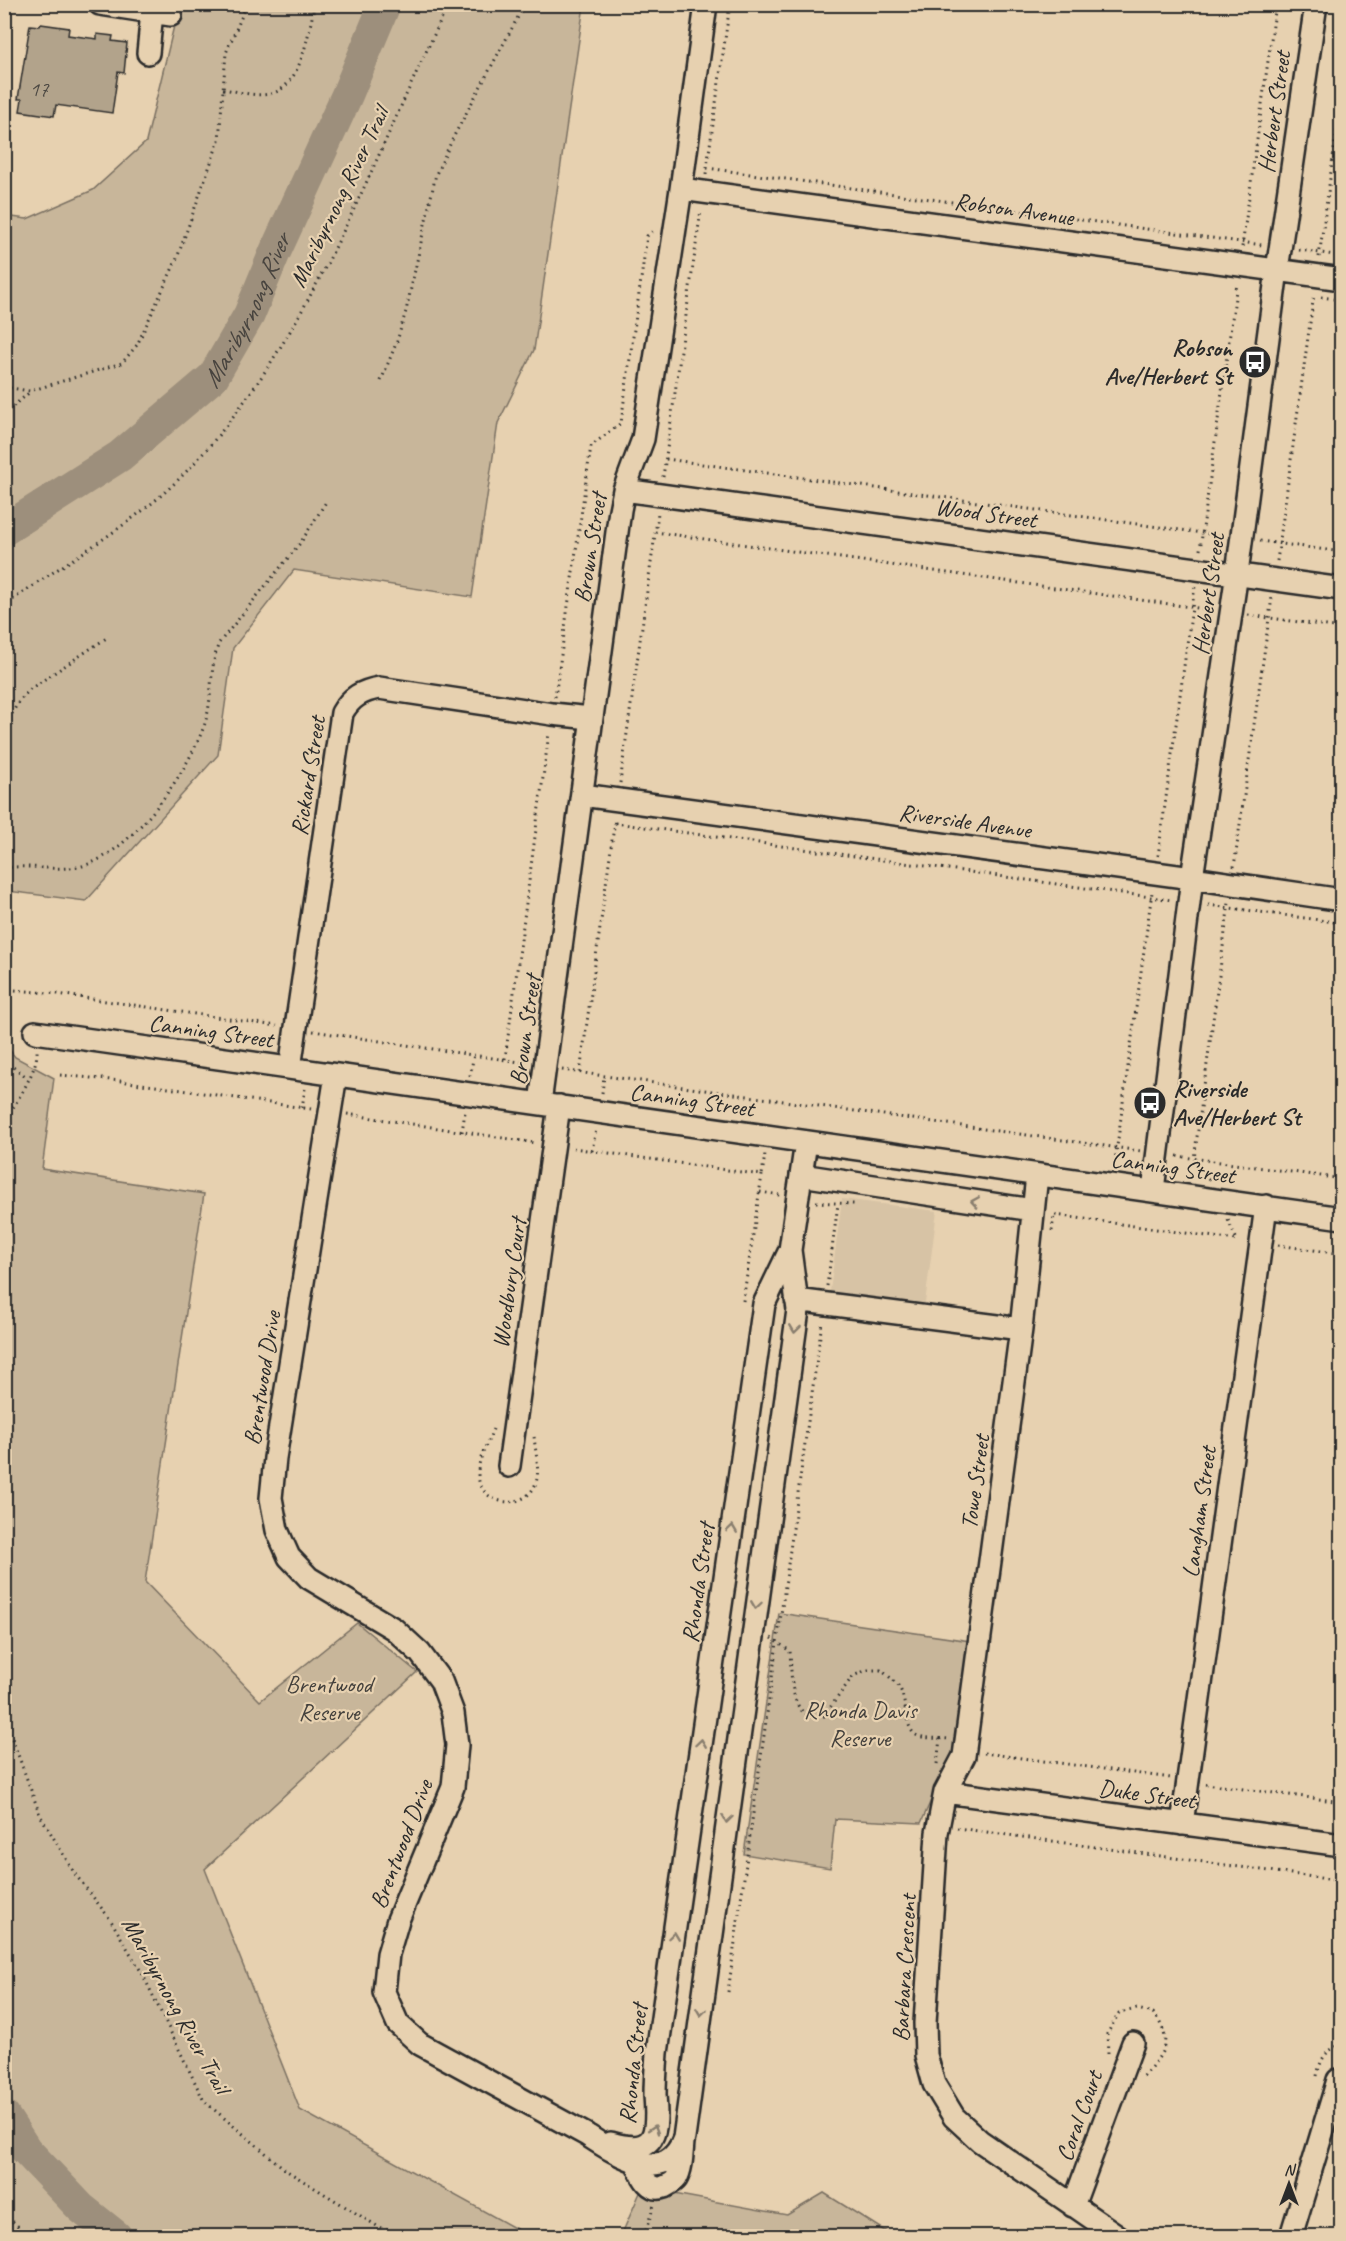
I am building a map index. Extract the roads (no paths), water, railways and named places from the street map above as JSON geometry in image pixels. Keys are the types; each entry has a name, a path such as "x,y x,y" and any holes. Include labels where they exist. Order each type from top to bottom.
{"street":[{"path":"100,4 162,13 148,53"},
{"name":"Brown Street","path":"550,1105 546,1068 591,718 624,490 643,439 706,4"},
{"name":"Herbert Street","path":"1153,1190 1192,878 1232,613 1280,248 1316,4"},
{"name":"Robson Avenue","path":"681,189 1341,279"},
{"name":"Wood Street","path":"624,490 1341,589"},
{"name":"Rickard Street","path":"299,1069 307,1034 342,713 348,704 355,696 380,688 591,718"},
{"name":"Riverside Avenue","path":"582,795 1341,900"},
{"name":"Canning Street","path":"35,1032 1341,1218"},
{"name":"Brentwood Drive","path":"336,1074 275,1458 271,1498 277,1530 289,1557 309,1578 394,1629 420,1653 441,1681 453,1713 457,1745 453,1787 398,1920 388,1954 384,1992 398,2024 420,2044 587,2135"},
{"name":"Woodbury Court","path":"508,1466 554,1146 550,1105"},
{"name":"Rhonda Street","path":"587,2135 611,2151 636,2162 650,2164 666,2161 678,2151 684,2138 798,1310 790,1250 806,1142"},
{"path":"801,1175 1033,1210"},
{"name":"Towe Street","path":"945,1792 964,1756 974,1747 1037,1175"},
{"name":"Langham Street","path":"1182,1824 1196,1782 1266,1206"},
{"name":"Rhonda Street","path":"587,2135 624,2146 641,2147 647,2144 657,2124 655,2094 657,2053 764,1304 790,1250"},
{"path":"796,1299 1021,1329"},
{"path":"725,1571 760,1577"},
{"name":"Duke Street","path":"945,1792 1341,1845"},
{"name":"Barbara Crescent","path":"945,1792 939,1826 925,2023 926,2055 934,2084 954,2117 980,2141 1073,2206 1123,2230"},
{"name":"Coral Court","path":"1073,2206 1133,2043"},
{"path":"1291,2236 1338,2080"},
{"path":"636,2162 644,2180 658,2189 676,2180 684,2138"}],"waterway":[{"name":"Maribyrnong River","path":"4,530 120,456 213,377 249,315 385,4"},
{"name":"Maribyrnong River","path":"4,2116 26,2150 81,2208 116,2236"}],"place":[{"name":"Robson Ave/Herbert St","path":"1255,362"},
{"name":"Riverside Ave/Herbert St","path":"1150,1103"}],"park label":[{"name":"Brentwood Reserve","path":"329,1698"},
{"name":"Rhonda Davis Reserve","path":"860,1724"}]}
